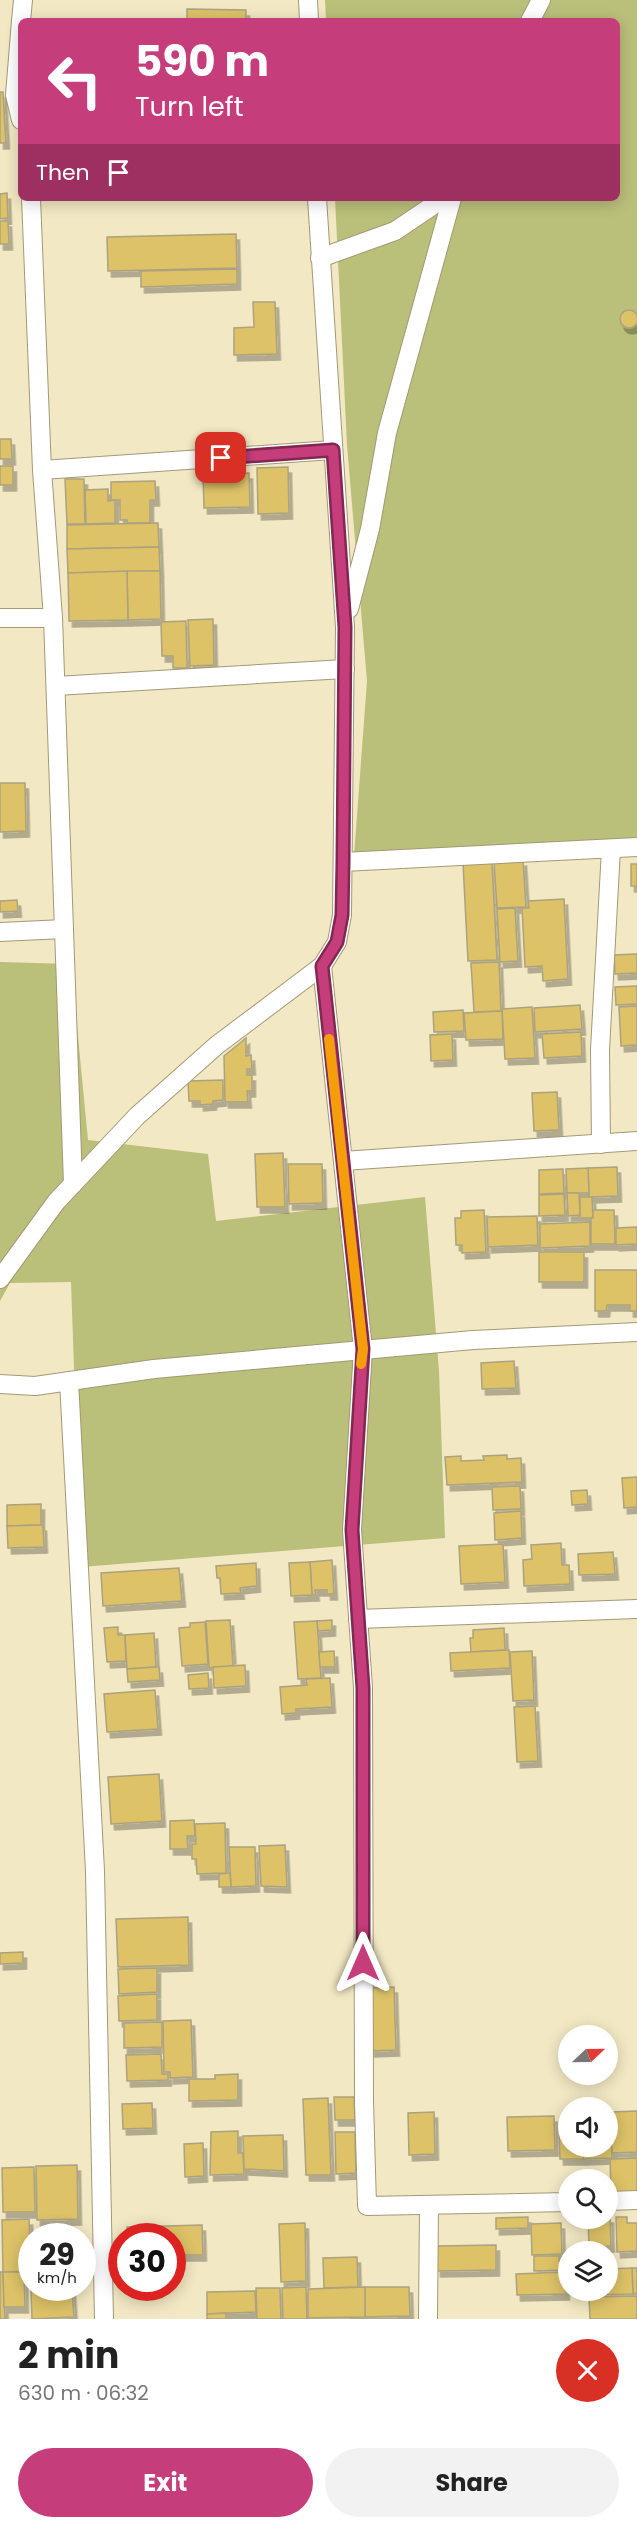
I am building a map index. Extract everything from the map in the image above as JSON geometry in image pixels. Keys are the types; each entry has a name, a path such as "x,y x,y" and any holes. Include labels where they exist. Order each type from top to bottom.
{"street":[{"path":"21,18 23,0"},
{"path":"308,0 309,18"},
{"path":"532,18 541,0"},
{"path":"18,58 15,95 18,108"},
{"path":"31,201 42,470 56,686 73,1184"},
{"path":"0,1279 49,1211 136,1116 217,1045 322,966 337,942 342,915 345,627 317,201"},
{"path":"320,258 395,231 440,201"},
{"path":"345,627 370,529 387,433 451,201"},
{"path":"42,470 333,450"},
{"path":"0,618 53,618"},
{"path":"56,686 345,669"},
{"path":"343,862 637,847"},
{"path":"601,1144 600,1050 611,849"},
{"path":"0,932 64,929"},
{"path":"322,966 363,1349 352,1530 363,1688 364,2101 367,2206 558,2202"},
{"path":"343,1161 637,1142"},
{"path":"0,1384 35,1386 154,1369 473,1340 637,1332"},
{"path":"69,1381 95,1871 104,2319"},
{"path":"358,1619 637,1609"},
{"path":"618,2201 637,2200"},
{"path":"428,2319 429,2205"}],"green space":[{"path":"325,0 637,0 637,842 354,856 367,681 347,445 335,201 620,201 620,18 326,18"},
{"path":"0,962 71,964 88,1140 208,1154 216,1221 425,1197 439,1371 445,1538 81,1567 71,1282 10,1283 0,1301"}],"building":[{"path":"187,9 246,10 246,18 187,18"},
{"path":"0,92 3,92 6,143 0,143"},
{"path":"7,193 8,218 0,219 0,194"},
{"path":"0,221 8,221 9,244 0,244"},
{"path":"236,234 237,268 108,271 107,237"},
{"path":"237,269 237,284 141,287 141,271"},
{"path":"253,302 275,302 277,354 234,355 234,328 254,327"},
{"path":"629,310 637,315 638,319 633,327 629,328 621,323 620,319 625,311"},
{"path":"0,439 11,439 12,459 0,459"},
{"path":"0,466 13,466 13,485 0,485"},
{"path":"288,467 289,513 258,514 257,468"},
{"path":"249,473 250,507 204,508 203,474"},
{"path":"65,479 84,479 85,524 67,524"},
{"path":"155,481 156,500 150,500 150,523 127,523 127,520 120,520 120,500 111,500 111,482"},
{"path":"108,489 108,501 115,500 115,523 86,524 85,490"},
{"path":"158,523 159,547 67,549 67,525"},
{"path":"159,547 160,571 68,573 67,549"},
{"path":"127,571 160,571 161,619 128,620"},
{"path":"127,571 128,620 69,621 68,573"},
{"path":"213,619 214,665 190,666 188,620"},
{"path":"186,621 187,668 173,668 173,656 162,656 161,622"},
{"path":"0,783 25,783 26,831 0,832"},
{"path":"523,860 526,907 497,908 494,862"},
{"path":"492,862 497,960 468,961 463,863"},
{"path":"631,864 637,864 637,886 631,886"},
{"path":"564,899 568,979 543,981 542,966 525,967 522,908 529,908 528,901"},
{"path":"17,900 18,911 0,912 0,901"},
{"path":"515,908 518,961 500,962 497,909"},
{"path":"637,954 637,973 615,974 614,955"},
{"path":"499,962 501,1011 474,1012 471,963"},
{"path":"637,986 637,1004 616,1005 615,987"},
{"path":"580,1005 582,1029 535,1032 534,1008"},
{"path":"637,1006 637,1045 621,1046 619,1007"},
{"path":"532,1007 535,1058 505,1059 502,1009"},
{"path":"463,1010 464,1031 434,1032 433,1012"},
{"path":"502,1011 503,1039 466,1040 464,1013"},
{"path":"581,1032 582,1056 544,1058 542,1034"},
{"path":"452,1034 453,1060 431,1061 430,1035"},
{"path":"246,1038 246,1056 251,1055 252,1069 247,1069 247,1075 252,1075 252,1091 247,1091 248,1102 225,1102 224,1056"},
{"path":"223,1080 223,1100 200,1105 200,1101 189,1101 188,1081"},
{"path":"557,1092 559,1130 534,1131 532,1093"},
{"path":"283,1153 285,1207 257,1207 255,1154"},
{"path":"288,1164 322,1164 323,1203 289,1204"},
{"path":"617,1167 618,1196 589,1197 588,1168"},
{"path":"588,1168 589,1193 567,1193 566,1169"},
{"path":"563,1169 564,1193 539,1194 539,1170"},
{"path":"567,1193 579,1193 580,1215 568,1216"},
{"path":"564,1194 565,1215 539,1216 539,1195"},
{"path":"580,1197 592,1197 593,1218 580,1218"},
{"path":"484,1210 486,1252 462,1253 462,1245 456,1245 455,1218 461,1218 461,1211"},
{"path":"593,1210 614,1210 615,1244 591,1244"},
{"path":"537,1216 538,1245 488,1247 487,1217"},
{"path":"590,1222 590,1246 540,1248 540,1224"},
{"path":"637,1227 637,1244 616,1245 616,1228"},
{"path":"539,1252 584,1252 584,1282 539,1282"},
{"path":"595,1270 637,1270 637,1311 630,1311 630,1305 607,1305 606,1311 595,1311"},
{"path":"514,1361 516,1388 482,1389 481,1363"},
{"path":"507,1455 507,1459 521,1458 522,1482 447,1485 445,1457 461,1456 461,1461 484,1460 483,1456"},
{"path":"637,1477 637,1507 624,1508 622,1478"},
{"path":"520,1486 521,1509 493,1510 492,1487"},
{"path":"587,1490 588,1504 572,1505 571,1491"},
{"path":"41,1504 41,1525 7,1526 7,1505"},
{"path":"521,1511 522,1538 495,1540 494,1513"},
{"path":"43,1525 44,1547 8,1548 7,1526"},
{"path":"561,1543 562,1565 569,1565 570,1584 524,1586 523,1560 532,1559 531,1545"},
{"path":"503,1544 505,1582 461,1584 459,1546"},
{"path":"613,1552 615,1574 579,1575 578,1554"},
{"path":"332,1560 334,1594 327,1594 327,1590 315,1590 316,1595 312,1595 310,1562"},
{"path":"310,1562 312,1595 291,1596 289,1563"},
{"path":"256,1563 257,1586 240,1588 241,1593 221,1594 220,1578 217,1578 216,1566"},
{"path":"179,1568 182,1601 103,1606 101,1573"},
{"path":"230,1620 233,1666 209,1668 206,1621"},
{"path":"332,1620 332,1630 318,1631 317,1621"},
{"path":"317,1621 321,1678 298,1679 294,1622"},
{"path":"205,1622 208,1664 182,1666 179,1628 190,1627 190,1623"},
{"path":"118,1627 118,1635 125,1635 126,1661 107,1662 104,1628"},
{"path":"504,1628 505,1650 471,1652 470,1638 473,1638 473,1630"},
{"path":"154,1633 156,1667 127,1669 125,1635"},
{"path":"509,1650 510,1668 451,1671 450,1653"},
{"path":"334,1651 335,1667 320,1667 319,1652"},
{"path":"532,1651 534,1700 513,1701 510,1652"},
{"path":"245,1665 246,1686 214,1688 213,1667"},
{"path":"159,1667 160,1680 128,1682 127,1669"},
{"path":"208,1673 209,1688 189,1689 188,1675"},
{"path":"330,1678 332,1707 296,1709 296,1713 282,1714 280,1687 307,1685 306,1679"},
{"path":"155,1690 158,1729 107,1732 104,1694"},
{"path":"535,1706 538,1761 517,1762 514,1707"},
{"path":"159,1774 162,1821 111,1824 108,1777"},
{"path":"194,1820 195,1836 187,1836 188,1849 170,1849 170,1821"},
{"path":"225,1823 226,1873 197,1874 196,1859 192,1859 192,1844 196,1844 195,1824"},
{"path":"285,1845 287,1887 261,1886 259,1846"},
{"path":"229,1847 255,1847 256,1886 231,1887"},
{"path":"230,1873 231,1887 219,1887 219,1874"},
{"path":"188,1917 189,1965 118,1967 116,1919"},
{"path":"23,1952 23,1963 0,1964 0,1953"},
{"path":"157,1968 157,1992 119,1994 118,1969"},
{"path":"394,1987 396,2050 371,2051 370,1988"},
{"path":"157,1994 157,2020 119,2021 118,1996"},
{"path":"191,2020 193,2077 170,2078 170,2072 164,2072 163,2021"},
{"path":"162,2022 162,2047 124,2048 124,2023"},
{"path":"161,2054 162,2074 168,2074 168,2080 127,2081 126,2055"},
{"path":"238,2074 238,2100 189,2101 189,2079 215,2079 215,2075"},
{"path":"334,2097 354,2097 355,2120 335,2120"},
{"path":"328,2098 331,2175 306,2175 303,2099"},
{"path":"152,2103 153,2128 123,2129 122,2104"},
{"path":"637,2111 637,2152 618,2153 618,2112"},
{"path":"434,2112 435,2154 409,2155 408,2113"},
{"path":"554,2116 555,2150 508,2151 507,2117"},
{"path":"238,2131 238,2153 243,2153 244,2174 210,2175 211,2132"},
{"path":"335,2132 355,2132 356,2173 336,2174"},
{"path":"283,2135 284,2171 244,2169 243,2136"},
{"path":"203,2143 204,2176 185,2177 184,2144"},
{"path":"560,2157 583,2157 583,2159 560,2159"},
{"path":"583,2157 612,2157 612,2158 583,2159"},
{"path":"637,2158 637,2193 618,2193 618,2169 610,2169 610,2159"},
{"path":"77,2165 78,2219 37,2220 36,2166"},
{"path":"34,2167 35,2212 3,2212 2,2168"},
{"path":"528,2217 528,2228 496,2229 496,2218"},
{"path":"618,2217 627,2217 627,2223 637,2223 637,2251 618,2252"},
{"path":"29,2219 29,2223 18,2223 18,2271 3,2272 2,2220"},
{"path":"305,2223 306,2281 281,2282 279,2224"},
{"path":"558,2223 558,2229 561,2229 562,2241 558,2241 558,2254 532,2255 531,2224"},
{"path":"186,2225 202,2225 203,2255 186,2255"},
{"path":"588,2229 610,2229 611,2241 589,2241"},
{"path":"496,2245 496,2270 437,2271 436,2246"},
{"path":"534,2256 558,2256 558,2270 534,2271"},
{"path":"357,2257 358,2287 324,2288 323,2258"},
{"path":"632,2268 637,2268 637,2293 633,2294"},
{"path":"632,2268 633,2294 618,2294 618,2269"},
{"path":"0,2272 3,2272 5,2319 0,2319"},
{"path":"3,2272 18,2272 18,2301 25,2301 25,2307 4,2307"},
{"path":"558,2272 558,2294 517,2295 516,2274"},
{"path":"306,2287 307,2319 283,2319 282,2288"},
{"path":"365,2287 409,2287 410,2316 365,2317"},
{"path":"365,2287 365,2317 308,2318 308,2289"},
{"path":"256,2288 280,2288 281,2319 257,2319"},
{"path":"255,2291 256,2312 207,2314 207,2292"},
{"path":"618,2296 637,2296 637,2319 590,2319 589,2301 618,2301"},
{"path":"31,2301 73,2301 74,2317 32,2319"},
{"path":"226,2313 226,2319 207,2319 207,2314"}],"slow traffic":[{"path":"329,1039 363,1349 361,1364"}],"route":[{"path":"221,458 333,450 345,627 342,915 337,942 322,966 363,1349 352,1530 363,1688 363,1963"}]}
